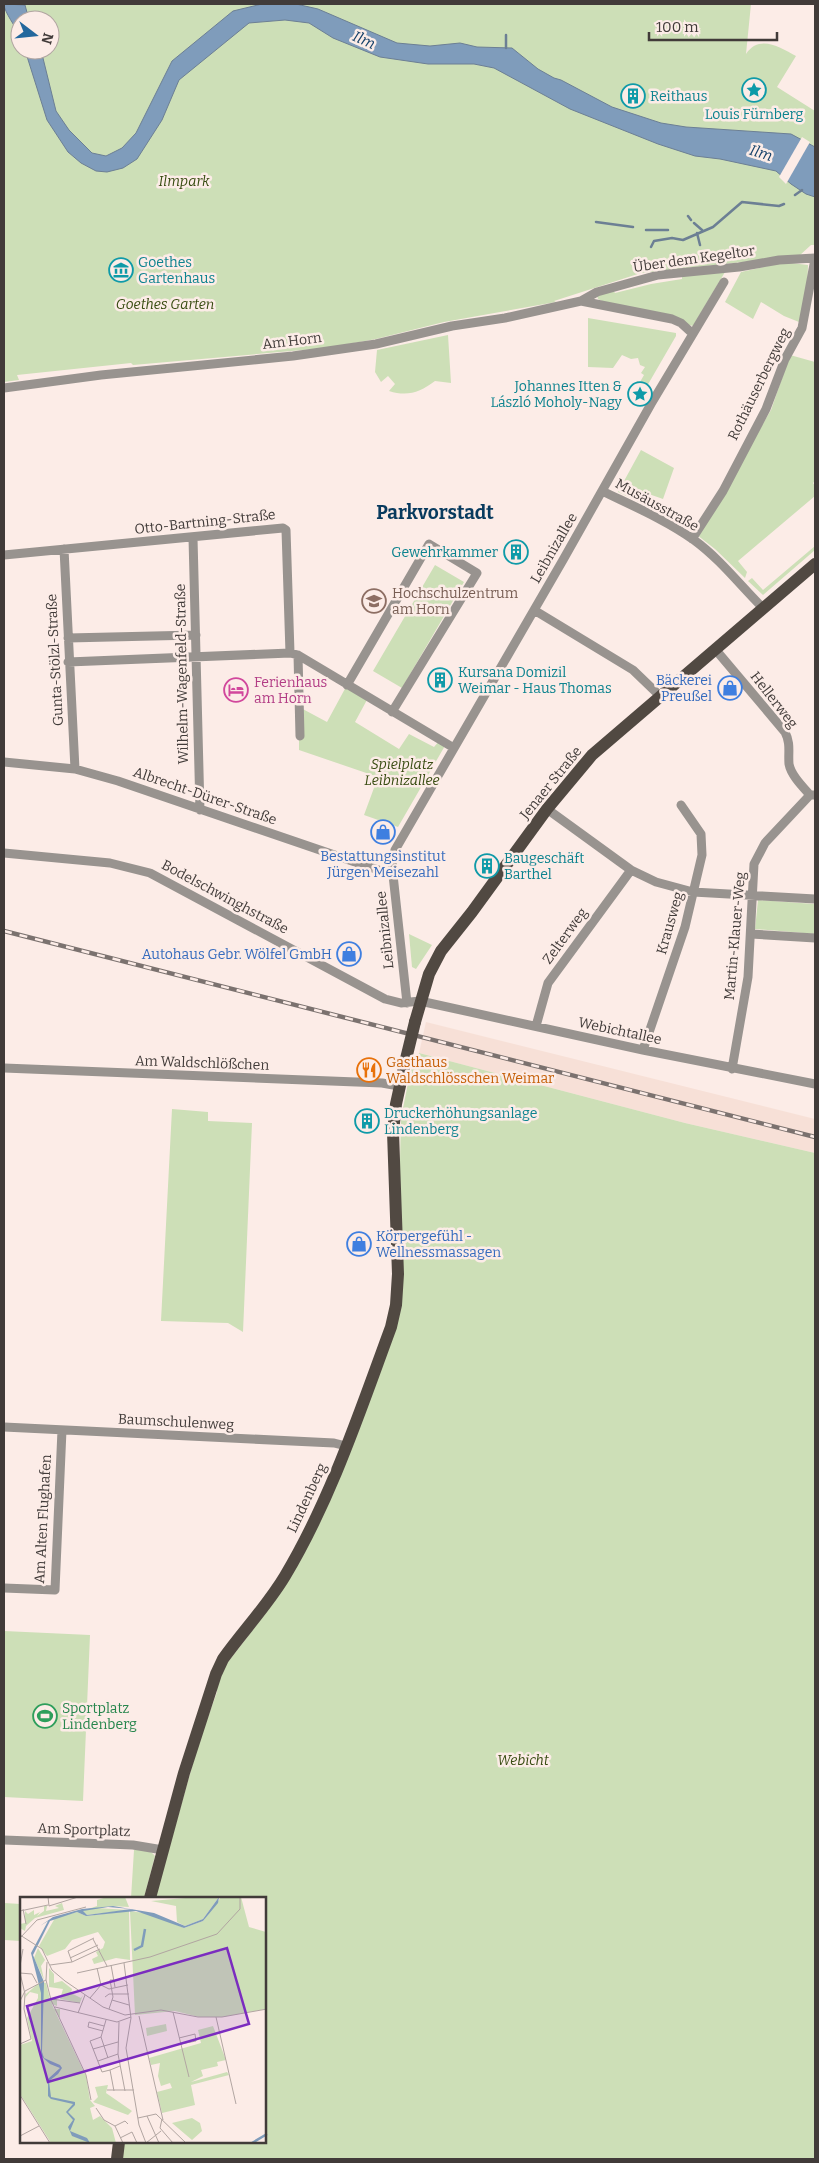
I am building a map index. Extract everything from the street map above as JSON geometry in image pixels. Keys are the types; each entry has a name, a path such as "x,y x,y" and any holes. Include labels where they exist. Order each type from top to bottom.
{"main road":[{"name":"Jenaer Straße","path":"399,1086 420,1001 441,951 472,912 547,809 592,755 762,607 815,564"},
{"name":"Lindenberg","path":"150,1897 207,1697 216,1674 223,1659 284,1576 312,1523 346,1446 391,1327 396,1305 398,1274 393,1132 399,1086"},
{"path":"117,2159 119,2143"}],"street":[{"name":"Über dem Kegeltor","path":"581,301 597,292 658,275 739,267 779,260 815,258"},
{"name":"Rothäuserbergweg","path":"692,539 723,491 766,409 785,358 802,328 815,258"},
{"name":"Leibnizallee","path":"407,1003 393,875 392,862 395,850 651,404 724,282"},
{"path":"581,301 672,320 681,323 693,334"},
{"name":"Am Horn","path":"4,388 165,367 293,356 376,344 452,326 504,318 581,301"},
{"name":"Musäusstraße","path":"602,490 660,519 692,539 726,568 762,607"},
{"name":"Otto-Bartning-Straße","path":"4,555 283,528 286,530 294,654"},
{"name":"Wilhelm-Wagenfeld-Straße","path":"193,538 200,810"},
{"path":"347,685 429,544 477,573 392,712"},
{"name":"Gunta-Stölzl-Straße","path":"64,549 68,662 75,769"},
{"path":"534,610 633,670 660,696"},
{"path":"68,638 196,635"},
{"name":"Hellerweg","path":"715,649 785,732 790,744 789,764 792,772 812,795"},
{"path":"294,654 300,736"},
{"path":"68,662 294,654 454,748"},
{"name":"Albrecht-Dürer-Straße","path":"4,762 75,769 118,781 393,875"},
{"name":"Martin-Klauer-Weg","path":"732,1069 748,977 754,864 761,849 812,795"},
{"name":"Krausweg","path":"643,1050 685,927 702,855 702,841 698,828 681,805"},
{"path":"547,809 631,870 656,882 693,892 815,899"},
{"name":"Bodelschwinghstraße","path":"4,854 110,863 150,873 379,997 396,1002 420,1001"},
{"name":"Zelterweg","path":"536,1026 548,983 631,870"},
{"path":"751,934 815,938"},
{"name":"Webichtallee","path":"420,1001 732,1069 815,1084"},
{"name":"Am Waldschlößchen","path":"4,1068 382,1083 399,1086"},
{"name":"Baumschulenweg","path":"4,1427 334,1443 346,1446"},
{"name":"Am Alten Flughafen","path":"4,1588 55,1590 62,1430"},
{"name":"Am Sportplatz","path":"4,1840 140,1846 163,1850"}],"shaded area":[{"path":"426,1022 815,1119 815,1153 685,1123 419,1053"}],"green space":[{"name":"Ilmpark","path":"4,4 751,4 746,54 751,48 763,43 777,46 796,56 777,87 815,111 815,245 811,245 799,256 641,273 554,301 556,302 444,322 376,339 326,348 133,365 131,363 17,375 19,380 4,382"},
{"path":"791,263 808,265 807,290 799,322 784,316 761,302 753,319 725,302 741,272"},
{"path":"725,272 693,326 606,303 598,299 597,296 613,290 615,293 682,279 682,275"},
{"path":"588,318 676,333 643,393 633,387 637,381 640,382 644,375 641,373 645,367 640,365 638,358 631,359 622,355 613,368 588,367"},
{"path":"448,335 451,383 435,381 424,388 402,394 389,391 395,384 388,376 381,382 375,372 377,350"},
{"path":"790,355 815,362 815,481 813,483 815,486 815,496 738,561 747,572 745,578 715,549 697,535 771,410"},
{"path":"641,450 674,468 663,499 646,493 641,503 618,492"},
{"path":"815,546 815,550 763,595 748,581 752,578 763,590"},
{"path":"435,565 464,582 402,688 373,671"},
{"name":"Spielplatz Leibnizallee","path":"347,685 368,698 355,722 399,749 409,734 434,747 440,740 446,744 398,827 364,815 378,777 299,750 299,707 327,722"},
{"path":"758,900 815,904 815,934 755,929"},
{"path":"409,934 432,945 416,969 412,967"},
{"name":"Webicht","path":"419,1053 685,1123 815,1153 815,2159 122,2159 124,2143 266,2143 266,1897 155,1897 199,1742 225,1666 268,1610 396,1329 401,1118 410,1073"},
{"path":"172,1109 208,1112 208,1121 252,1123 243,1332 228,1323 161,1321"},
{"name":"Sportplatz Lindenberg","path":"4,1631 90,1635 83,1801 4,1797"},
{"path":"134,1850 148,1851 155,1856 144,1897 131,1897"},
{"path":"4,1903 20,1904 20,1941 4,1940"}],"water":[{"path":"4,4 25,5 26,10 10,10 10,18"},
{"name":"Ilm","path":"262,4 296,4 318,9 397,43 430,46 460,43 477,47 512,48 538,69 554,78 612,107 661,123 686,127 791,134 815,147 815,197 806,194 791,184 776,171 720,159 695,156 658,144 570,109 494,68 474,64 428,64 380,57 333,38 309,23 285,20 249,23 179,80 162,120 137,159 123,168 107,172 96,171 81,163 68,152 47,120 28,60 43,60 56,111 69,130 92,153 106,156 122,148 136,133 172,61 233,11"}],"pier":[{"path":"802,137 810,142 786,184 779,177"}],"waterway":[{"path":"506,35 506,48"},
{"path":"795,195 802,190"},
{"path":"651,247 654,241 672,238 683,240 713,227 742,202 779,206 784,204"},
{"path":"688,216 691,220"},
{"path":"596,222 633,227"},
{"path":"694,223 702,230"},
{"path":"646,230 668,230"},
{"path":"697,233 700,245"}],"railway":[{"path":"4,931 815,1137"}],"place":[{"name":"Louis Fürnberg","path":"754,90"},
{"name":"Reithaus","path":"633,96"},
{"name":"Goethes Gartenhaus","path":"121,270"},
{"name":"Johannes Itten & László Moholy-Nagy","path":"640,394"},
{"name":"Gewehrkammer","path":"516,552"},
{"name":"Hochschulzentrum am Horn","path":"374,601"},
{"name":"Kursana Domizil Weimar - Haus Thomas","path":"440,680"},
{"name":"Bäckerei Preußel","path":"730,688"},
{"name":"Ferienhaus am Horn","path":"236,690"},
{"name":"Bestattungsinstitut Jürgen Meisezahl","path":"383,832"},
{"name":"Baugeschäft Barthel","path":"487,866"},
{"name":"Autohaus Gebr. Wölfel GmbH","path":"349,954"},
{"name":"Gasthaus Waldschlösschen Weimar","path":"369,1070"},
{"name":"Druckerhöhungsanlage Lindenberg","path":"367,1121"},
{"name":"Körpergefühl - Wellnessmassagen","path":"359,1244"},
{"name":"Sportplatz Lindenberg","path":"45,1716"}],"district":[{"name":"Parkvorstadt","path":"435,512"}],"park label":[{"name":"Goethes Garten","path":"165,304"}]}
